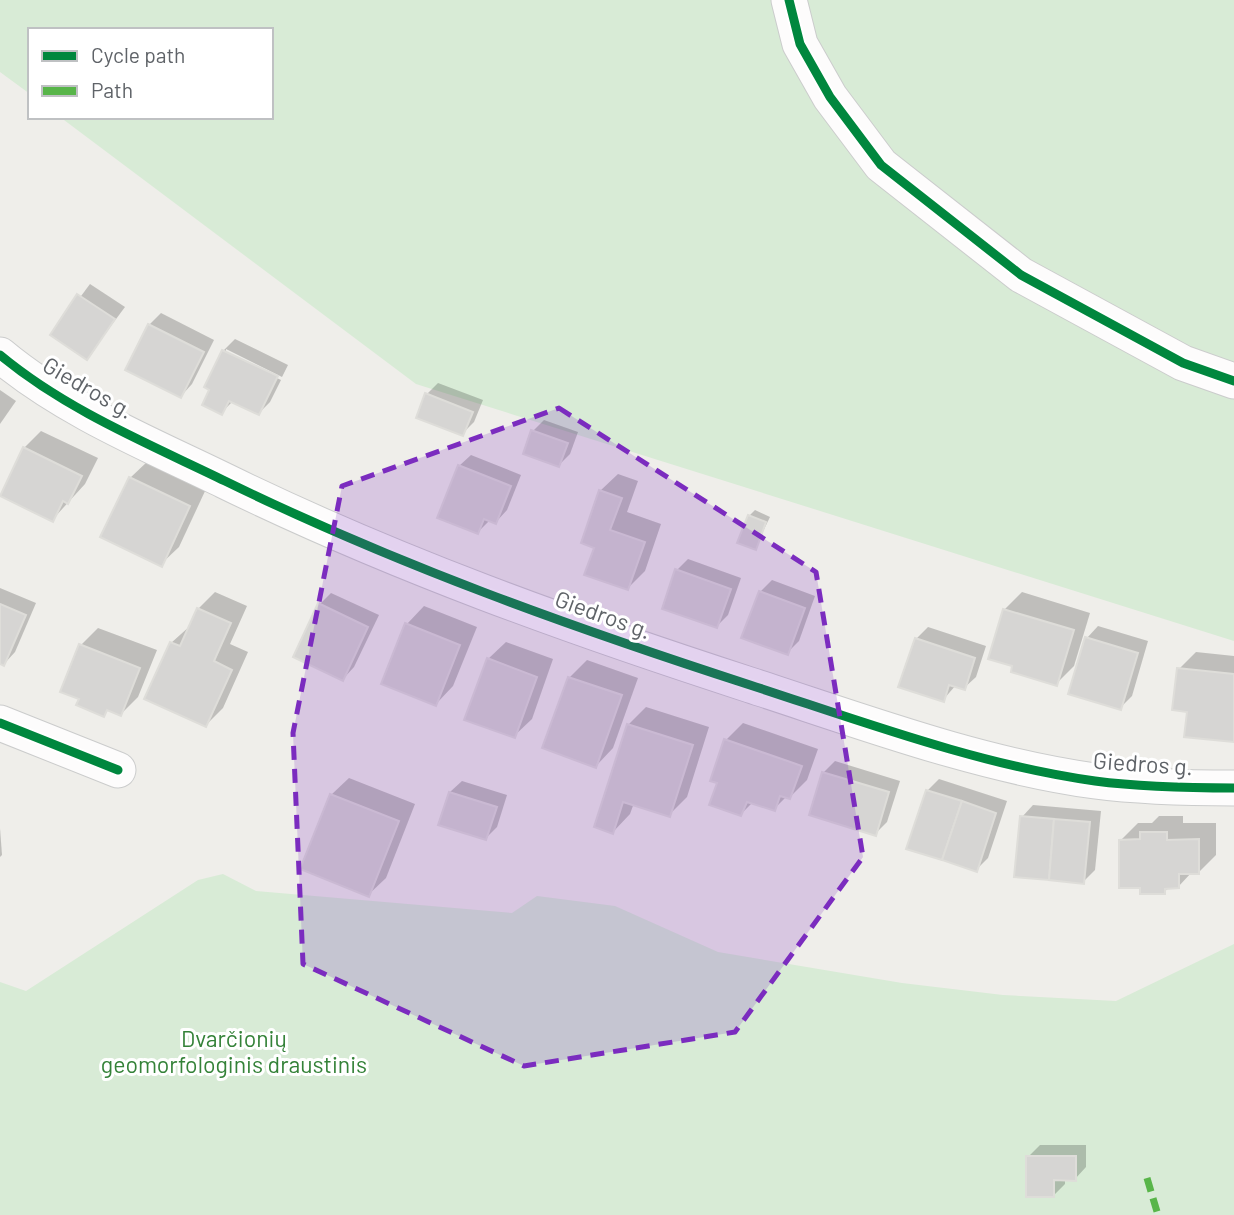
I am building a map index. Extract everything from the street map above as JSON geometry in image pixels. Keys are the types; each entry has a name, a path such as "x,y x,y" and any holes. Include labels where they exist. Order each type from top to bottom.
{"street":[{"path":"789,0 800,44 830,97 881,165 1021,275 1183,363 1234,381"},
{"name":"Giedros g.","path":"0,355 62,398 121,431 315,525 419,568 618,643 864,721 1040,771 1160,788 1234,788"},
{"path":"0,723 118,769"}],"highlighted area":[{"path":"559,408 816,572 863,857 735,1032 524,1066 303,964 293,733 342,486"}],"green space":[{"path":"0,0 1234,0 1234,641 416,384 63,119 273,119 273,28 28,28 28,93 0,72"},
{"name":"Dvarčionių geomorfologinis draustinis","path":"223,874 256,891 512,913 537,896 615,906 718,952 902,983 1003,995 1116,1001 1234,944 1234,1215 0,1215 0,982 26,991 198,880"}],"building":[{"path":"77,294 115,319 87,360 50,335"},
{"path":"148,324 204,352 181,398 125,370"},
{"path":"222,350 278,376 259,415 229,401 222,415 202,405 209,390 204,387"},
{"path":"425,393 473,412 463,436 416,418"},
{"path":"531,430 568,443 559,467 523,454"},
{"path":"23,447 82,476 68,504 63,501 53,522 0,496"},
{"path":"458,465 511,486 496,524 484,519 478,534 437,518"},
{"path":"129,477 190,506 162,567 100,537"},
{"path":"599,490 622,498 610,530 645,542 628,590 584,575 594,548 581,543"},
{"path":"748,515 766,522 756,550 737,543"},
{"path":"675,569 731,589 717,628 662,609"},
{"path":"759,591 805,608 788,655 741,638"},
{"path":"318,603 368,627 343,681 293,657"},
{"path":"0,604 26,615 4,666 0,664"},
{"path":"197,608 231,623 214,661 232,670 206,727 144,699 170,642 180,646"},
{"path":"1003,609 1074,630 1057,686 1011,672 1012,666 988,659"},
{"path":"405,623 460,645 436,706 381,684"},
{"path":"1085,637 1138,653 1121,710 1068,694"},
{"path":"915,638 975,658 965,690 949,685 944,702 898,687"},
{"path":"79,644 140,668 121,716 107,710 104,717 76,705 79,699 60,692"},
{"path":"487,658 537,677 515,738 464,720"},
{"path":"1177,668 1234,674 1234,742 1184,737 1187,712 1172,710"},
{"path":"568,677 622,695 596,768 542,748"},
{"path":"627,724 693,745 670,817 623,802 613,834 594,827"},
{"path":"724,739 802,766 790,799 780,796 775,811 747,802 741,816 709,805 717,783 710,781"},
{"path":"822,772 889,792 876,836 809,815"},
{"path":"926,790 962,801 942,860 906,849"},
{"path":"449,792 497,807 486,840 438,825"},
{"path":"330,794 399,821 369,897 300,869"},
{"path":"962,801 996,813 977,872 942,860"},
{"path":"1020,816 1054,819 1049,880 1014,877"},
{"path":"1054,819 1090,822 1084,884 1049,880"},
{"path":"1140,832 1167,832 1167,840 1199,839 1199,874 1179,874 1179,888 1165,889 1165,894 1140,894 1140,888 1119,888 1119,840 1140,839"},
{"path":"1026,1156 1076,1156 1076,1181 1054,1180 1054,1197 1026,1197"}],"marked path":[{"path":"1147,1178 1158,1215"}],"cycle path":[{"path":"789,0 800,44 830,97 881,165 1021,275 1183,363 1234,381"},
{"path":"0,355 52,393 167,453 354,540 550,617 877,727 964,753 1051,774 1095,781 1164,787 1234,788"},
{"path":"0,723 118,770"}]}
